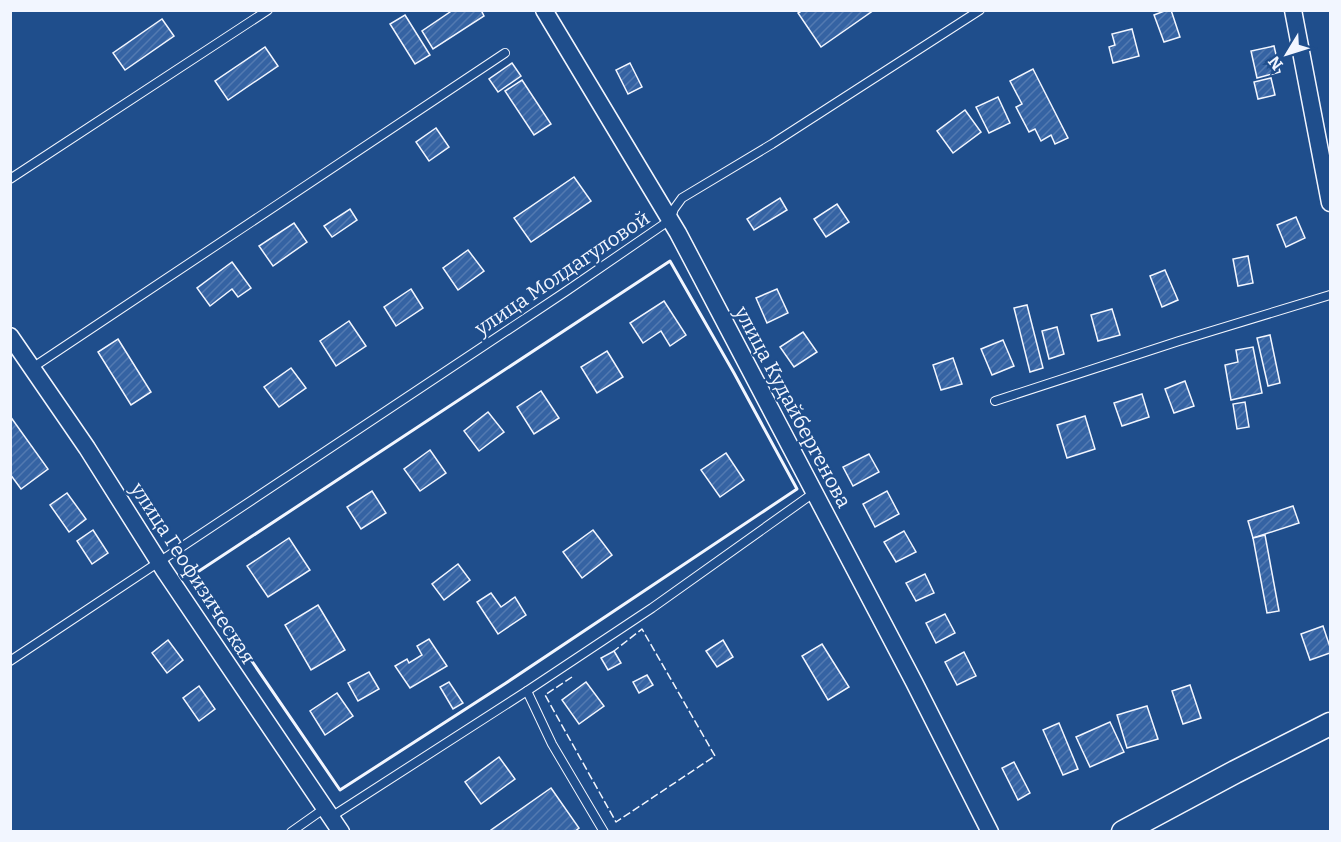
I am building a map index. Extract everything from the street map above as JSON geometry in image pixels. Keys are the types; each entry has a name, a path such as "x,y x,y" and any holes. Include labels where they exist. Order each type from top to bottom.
{"main road":[{"path":"1123,831 1330,724"}],"street":[{"name":"улица Кудайбергенова","path":"544,10 670,220 914,681 990,831"},
{"path":"1293,10 1330,203"},
{"name":"улица Геофизическая","path":"10,336 341,831"}],"lane":[{"path":"10,179 268,10"},
{"name":"улица Молдагуловой","path":"10,662 670,220 682,198 772,144 980,10"},
{"path":"32,368 506,53"},
{"path":"994,401 1330,295"},
{"path":"291,831 328,812 526,691 652,608 814,492"},
{"path":"526,691 552,744 604,831"}],"building":[{"path":"453,10 481,10 484,16 433,49 422,31"},
{"path":"803,10 874,10 821,47 798,13"},
{"path":"1171,10 1180,37 1164,42 1154,15"},
{"path":"405,15 430,55 415,64 390,24"},
{"path":"162,19 174,36 125,70 113,53"},
{"path":"1132,29 1139,56 1113,63 1109,47 1115,45 1112,34"},
{"path":"1274,46 1280,72 1257,78 1251,51"},
{"path":"265,47 278,66 228,100 215,81"},
{"path":"512,63 521,76 498,92 489,79"},
{"path":"630,63 642,87 628,94 616,70"},
{"path":"1033,69 1068,138 1055,144 1051,135 1041,141 1035,129 1029,132 1016,107 1022,104 1010,81"},
{"path":"1271,78 1275,95 1258,99 1254,82"},
{"path":"522,80 551,124 534,135 505,91"},
{"path":"998,97 1010,123 989,133 976,107"},
{"path":"965,110 981,132 953,153 937,131"},
{"path":"436,128 449,147 429,161 416,142"},
{"path":"574,177 591,201 531,242 514,218"},
{"path":"780,198 787,210 754,230 747,219"},
{"path":"837,204 849,222 826,237 814,219"},
{"path":"350,209 357,220 332,237 324,226"},
{"path":"1296,217 1305,238 1286,247 1277,225"},
{"path":"294,223 307,242 273,266 259,246"},
{"path":"468,250 484,271 458,290 443,268"},
{"path":"1248,256 1253,283 1238,286 1233,259"},
{"path":"232,262 251,288 238,297 232,289 210,306 197,288"},
{"path":"1165,270 1178,300 1162,307 1150,276"},
{"path":"411,289 423,308 396,326 384,307"},
{"path":"777,289 788,313 767,323 756,298"},
{"path":"664,301 686,335 670,346 661,331 643,343 630,323"},
{"path":"1027,305 1043,368 1030,372 1014,308"},
{"path":"1112,309 1120,335 1098,341 1091,315"},
{"path":"349,321 366,346 336,366 320,341"},
{"path":"1057,327 1064,354 1049,359 1042,331"},
{"path":"803,332 817,352 794,367 780,347"},
{"path":"1270,335 1280,383 1268,386 1257,338"},
{"path":"118,339 151,392 131,405 98,352"},
{"path":"1003,340 1014,366 992,375 981,349"},
{"path":"1253,347 1262,393 1231,400 1225,365 1238,362 1236,350"},
{"path":"607,351 623,377 597,393 581,367"},
{"path":"953,358 962,384 941,390 933,365"},
{"path":"291,368 306,388 279,407 264,387"},
{"path":"1185,381 1194,406 1174,413 1165,389"},
{"path":"541,391 559,418 534,434 517,407"},
{"path":"1142,394 1149,417 1122,426 1114,403"},
{"path":"1245,402 1249,427 1237,429 1233,404"},
{"path":"488,412 504,432 479,451 464,431"},
{"path":"10,416 48,469 21,489 10,474"},
{"path":"1085,416 1095,449 1067,458 1057,425"},
{"path":"430,450 446,473 420,491 404,469"},
{"path":"726,453 744,480 720,497 701,470"},
{"path":"869,454 879,472 853,486 843,467"},
{"path":"372,491 386,513 361,529 347,507"},
{"path":"887,491 899,514 875,527 863,504"},
{"path":"67,493 86,519 69,532 50,505"},
{"path":"1293,506 1299,523 1253,538 1248,521"},
{"path":"93,530 108,553 92,564 77,541"},
{"path":"593,530 612,555 582,578 563,552"},
{"path":"904,531 916,552 896,562 884,542"},
{"path":"1265,535 1279,611 1267,613 1253,538"},
{"path":"289,538 310,570 268,597 247,566"},
{"path":"458,564 470,580 444,600 432,584"},
{"path":"925,574 934,593 916,601 906,583"},
{"path":"491,593 501,607 515,597 526,615 498,634 477,602"},
{"path":"318,605 345,650 311,670 285,625"},
{"path":"945,614 955,633 936,643 926,623"},
{"path":"1323,626 1330,653 1310,660 1301,634"},
{"path":"429,639 447,666 410,688 395,666 407,659 409,663 422,655 417,646"},
{"path":"168,640 183,660 167,673 152,653"},
{"path":"723,640 733,657 717,667 706,651"},
{"path":"822,644 849,687 828,700 802,656"},
{"path":"614,651 621,663 608,670 601,658"},
{"path":"964,652 976,676 957,685 945,662"},
{"path":"369,672 379,689 358,701 348,683"},
{"path":"647,675 653,685 639,693 633,682"},
{"path":"449,682 463,703 453,709 440,687"},
{"path":"586,682 604,706 579,724 562,700"},
{"path":"1190,685 1201,718 1183,724 1172,691"},
{"path":"199,686 215,709 199,721 183,698"},
{"path":"337,693 353,716 325,735 310,711"},
{"path":"1147,706 1158,739 1127,748 1117,715"},
{"path":"1110,722 1124,752 1090,767 1076,737"},
{"path":"1059,723 1078,769 1063,775 1043,730"},
{"path":"499,757 515,779 481,804 465,782"},
{"path":"1014,762 1030,793 1018,800 1002,768"},
{"path":"551,788 579,828 574,832 492,832 491,830"}],"fence":[{"path":"572,677 545,695 616,822 715,756 642,629 614,651"}],"wall":[{"path":"670,261 797,489 506,683 340,790 193,575 670,261"}]}
